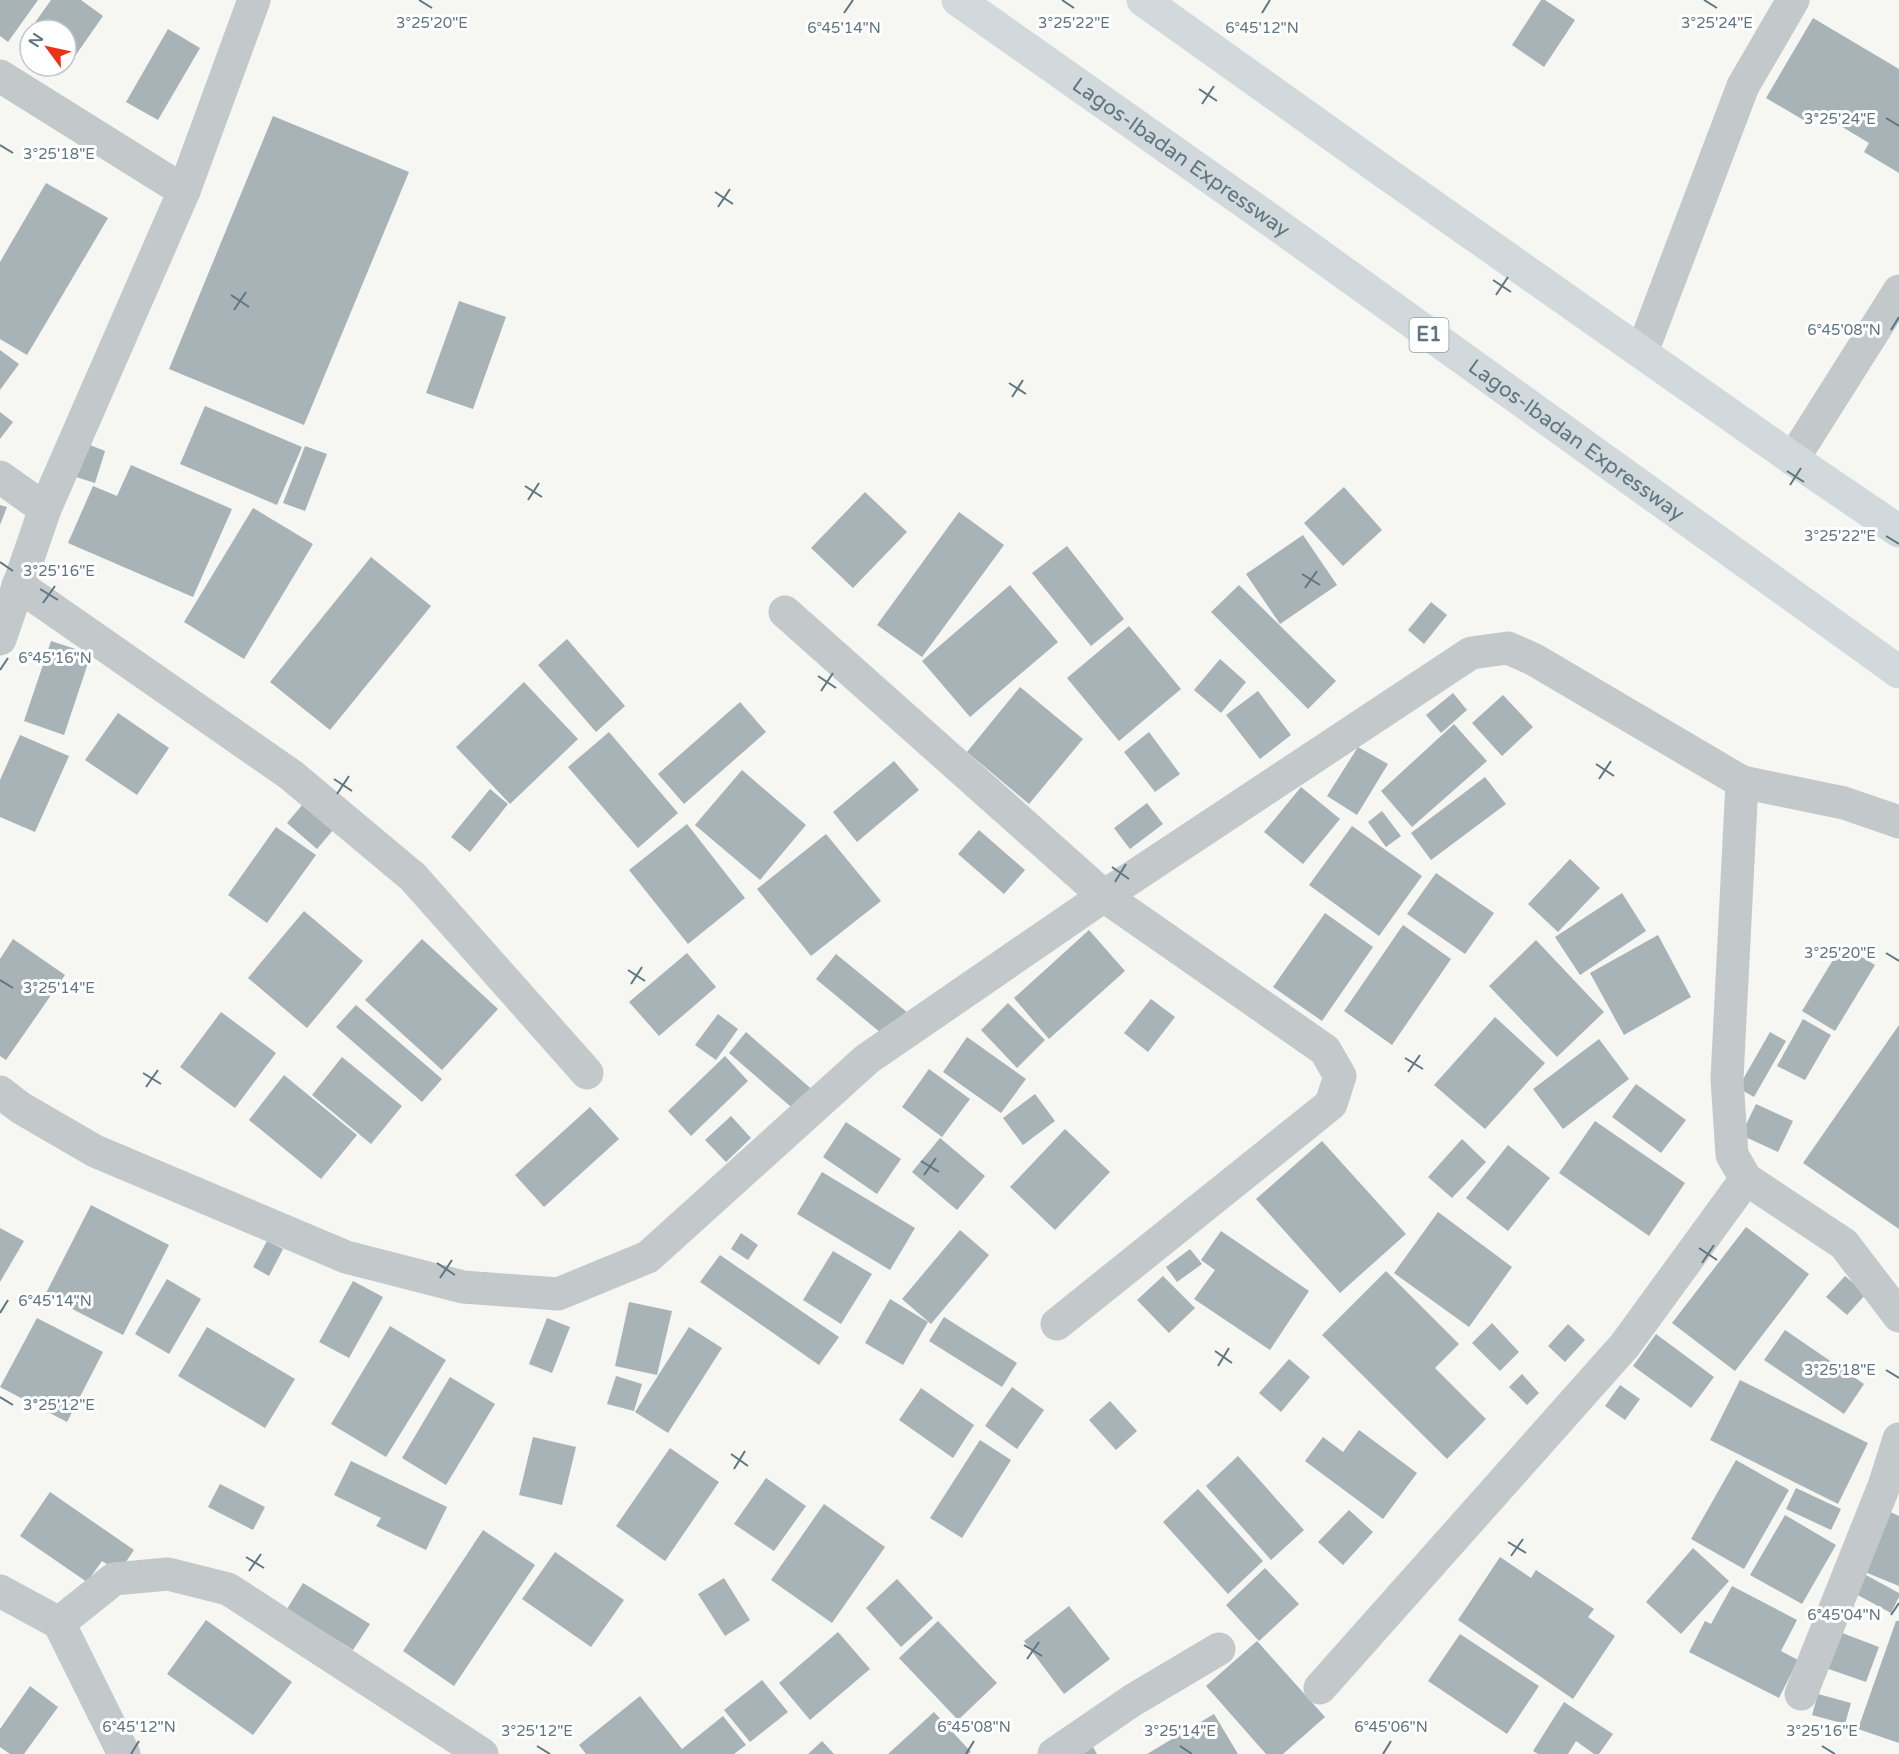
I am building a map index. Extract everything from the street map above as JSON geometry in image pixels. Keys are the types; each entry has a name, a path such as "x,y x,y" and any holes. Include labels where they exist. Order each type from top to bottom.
{"highway":[{"name":"Lagos-Ibadan Expressway","path":"958,0 1285,231 1899,672"},
{"path":"1143,0 1390,176 1899,531"}],"street":[{"path":"0,639 45,509 184,191 254,0"},
{"path":"1642,352 1743,86 1793,0"},
{"path":"0,76 184,191"},
{"path":"1793,459 1899,291"},
{"path":"0,477 45,509"},
{"path":"18,585 291,775 413,877 587,1073"},
{"path":"785,612 1104,896 1326,1050 1340,1076 1330,1104 1057,1324"},
{"path":"0,1092 21,1108 95,1151 346,1257 463,1287 558,1294 648,1257 867,1059 1104,896 1472,653 1508,648 1533,659 1742,782 1844,803 1899,822"},
{"path":"1742,782 1727,1079 1732,1155 1746,1179 1844,1244 1899,1316"},
{"path":"1320,1688 1626,1345 1746,1179"},
{"path":"1801,1694 1891,1490 1899,1439"},
{"path":"59,1623 114,1579 168,1575 228,1589 482,1754"},
{"path":"0,1591 59,1623 124,1754"},
{"path":"1054,1754 1133,1700 1219,1649"}],"building":[{"path":"0,0 38,0 25,18 18,18 18,28 8,42 0,36"},
{"path":"51,0 81,0 103,16 78,52 78,18 38,18"},
{"path":"1541,0 1545,0 1575,20 1544,67 1512,45"},
{"path":"1813,18 1899,69 1899,173 1864,152 1869,143 1819,113 1812,125 1766,98"},
{"path":"168,29 200,48 158,120 126,102"},
{"path":"273,116 409,172 304,425 169,369"},
{"path":"46,183 108,218 27,355 0,339 0,262"},
{"path":"459,301 506,317 473,409 426,393"},
{"path":"0,350 19,364 0,390"},
{"path":"205,406 302,447 277,505 180,464"},
{"path":"0,412 13,422 0,439"},
{"path":"85,443 105,451 95,483 73,476"},
{"path":"305,446 327,454 305,511 283,503"},
{"path":"131,465 232,509 193,597 68,543 93,486 117,496"},
{"path":"1344,487 1382,530 1343,566 1304,523"},
{"path":"865,492 907,532 853,588 811,548"},
{"path":"0,505 7,507 0,525"},
{"path":"253,508 313,544 244,659 184,622"},
{"path":"959,512 1004,545 922,657 877,625"},
{"path":"1303,535 1337,585 1280,624 1246,574"},
{"path":"1067,546 1124,619 1091,646 1032,573"},
{"path":"371,557 431,606 330,730 270,682"},
{"path":"1010,585 1058,642 970,717 922,661"},
{"path":"1239,585 1336,681 1308,709 1211,612"},
{"path":"1431,602 1447,615 1424,644 1408,630"},
{"path":"1129,626 1181,689 1119,741 1067,678"},
{"path":"567,639 625,706 596,732 538,665"},
{"path":"51,641 91,654 64,735 24,721"},
{"path":"1220,659 1246,682 1221,713 1194,690"},
{"path":"524,682 578,739 510,804 456,747"},
{"path":"1020,687 1083,739 1029,804 967,752"},
{"path":"1258,691 1291,735 1260,759 1226,715"},
{"path":"1453,693 1467,710 1441,733 1426,715"},
{"path":"1503,695 1533,727 1502,756 1472,723"},
{"path":"740,702 766,732 684,804 658,774"},
{"path":"118,713 169,748 137,795 85,760"},
{"path":"1454,724 1487,761 1412,827 1381,791"},
{"path":"609,732 678,813 638,848 568,767"},
{"path":"1149,732 1180,774 1155,792 1124,752"},
{"path":"20,735 69,756 35,832 0,817 0,780"},
{"path":"1358,747 1388,764 1357,815 1327,796"},
{"path":"894,761 919,790 857,842 833,812"},
{"path":"742,770 806,825 760,880 695,825"},
{"path":"1485,777 1506,804 1431,860 1411,833"},
{"path":"1301,787 1340,819 1303,864 1264,832"},
{"path":"490,789 508,804 470,852 451,837"},
{"path":"1147,803 1163,824 1130,849 1114,828"},
{"path":"303,804 333,830 317,849 287,823"},
{"path":"1382,811 1401,836 1386,847 1368,822"},
{"path":"687,824 745,898 688,944 629,870"},
{"path":"1352,826 1422,876 1379,936 1309,885"},
{"path":"276,827 316,855 267,923 228,895"},
{"path":"979,830 1025,870 1004,894 958,854"},
{"path":"826,834 881,901 811,956 757,889"},
{"path":"1570,859 1600,888 1558,932 1528,904"},
{"path":"1436,873 1494,913 1465,954 1407,914"},
{"path":"1622,893 1646,931 1580,975 1555,937"},
{"path":"304,911 363,961 307,1028 248,978"},
{"path":"1325,913 1373,947 1322,1021 1273,987"},
{"path":"1403,925 1451,959 1392,1045 1344,1011"},
{"path":"1089,930 1125,971 1049,1039 1014,998"},
{"path":"1658,935 1691,997 1624,1035 1590,973"},
{"path":"13,939 65,975 6,1060 0,1056 0,959"},
{"path":"422,939 498,1009 442,1070 365,1000"},
{"path":"1536,940 1604,1012 1557,1057 1489,986"},
{"path":"1842,945 1875,965 1835,1031 1802,1011"},
{"path":"687,953 716,987 659,1036 629,1002"},
{"path":"836,954 908,1013 887,1038 816,979"},
{"path":"1151,999 1175,1017 1148,1052 1124,1033"},
{"path":"1008,1003 1045,1040 1017,1068 981,1030"},
{"path":"356,1005 442,1079 422,1102 336,1027"},
{"path":"221,1012 276,1053 235,1108 180,1067"},
{"path":"718,1014 738,1029 716,1060 695,1045"},
{"path":"1495,1017 1545,1063 1485,1129 1434,1085"},
{"path":"1803,1019 1831,1035 1805,1080 1777,1066"},
{"path":"1899,1025 1899,1229 1803,1163"},
{"path":"746,1032 815,1092 797,1112 729,1053"},
{"path":"1770,1032 1786,1041 1754,1097 1738,1088"},
{"path":"967,1037 1026,1079 1001,1113 943,1072"},
{"path":"1599,1039 1629,1079 1563,1129 1533,1089"},
{"path":"725,1056 748,1081 691,1136 668,1111"},
{"path":"342,1057 402,1106 371,1144 312,1095"},
{"path":"929,1069 970,1099 942,1137 902,1107"},
{"path":"284,1075 357,1135 321,1179 249,1120"},
{"path":"1636,1084 1686,1120 1661,1153 1612,1117"},
{"path":"1035,1094 1055,1121 1023,1145 1003,1118"},
{"path":"1756,1104 1793,1121 1778,1152 1741,1135"},
{"path":"590,1107 619,1139 544,1207 515,1175"},
{"path":"731,1116 751,1138 726,1162 705,1140"},
{"path":"1595,1121 1685,1183 1649,1236 1559,1173"},
{"path":"846,1122 901,1159 877,1194 823,1157"},
{"path":"1065,1129 1110,1172 1055,1230 1010,1187"},
{"path":"940,1138 985,1176 957,1210 912,1172"},
{"path":"1462,1139 1486,1162 1452,1198 1428,1177"},
{"path":"1322,1141 1406,1234 1340,1293 1256,1199"},
{"path":"1508,1145 1550,1178 1508,1231 1466,1198"},
{"path":"822,1172 915,1228 890,1270 797,1214"},
{"path":"91,1205 169,1245 123,1335 45,1295"},
{"path":"1438,1212 1512,1267 1469,1327 1394,1273"},
{"path":"1746,1227 1809,1274 1735,1371 1672,1323"},
{"path":"0,1228 24,1241 0,1282"},
{"path":"960,1230 989,1255 931,1324 902,1299"},
{"path":"1221,1231 1309,1291 1270,1350 1194,1299 1215,1270 1201,1260"},
{"path":"741,1233 758,1245 748,1260 731,1249"},
{"path":"267,1241 283,1249 269,1276 253,1267"},
{"path":"1190,1249 1202,1264 1177,1282 1166,1267"},
{"path":"833,1251 872,1274 841,1324 803,1300"},
{"path":"720,1255 839,1337 819,1365 700,1282"},
{"path":"1386,1271 1459,1344 1435,1368 1486,1419 1447,1459 1322,1335"},
{"path":"1163,1276 1195,1308 1169,1333 1137,1300"},
{"path":"1845,1276 1866,1294 1847,1315 1826,1297"},
{"path":"167,1279 201,1299 169,1354 135,1334"},
{"path":"353,1281 383,1297 349,1358 319,1342"},
{"path":"890,1299 928,1322 903,1365 865,1343"},
{"path":"629,1302 672,1311 657,1375 615,1366"},
{"path":"944,1317 1017,1363 1002,1387 929,1341"},
{"path":"37,1318 103,1352 67,1422 0,1387"},
{"path":"547,1318 570,1327 552,1373 529,1364"},
{"path":"1492,1323 1519,1352 1500,1371 1472,1343"},
{"path":"1568,1324 1585,1340 1565,1362 1548,1346"},
{"path":"390,1326 446,1360 386,1457 331,1424"},
{"path":"207,1327 295,1379 265,1428 178,1376"},
{"path":"689,1327 722,1348 668,1433 635,1412"},
{"path":"1785,1330 1864,1384 1844,1414 1764,1360"},
{"path":"1656,1334 1714,1377 1691,1408 1633,1366"},
{"path":"1289,1359 1310,1377 1281,1412 1259,1393"},
{"path":"1522,1374 1539,1393 1527,1405 1509,1387"},
{"path":"616,1376 642,1384 634,1411 607,1404"},
{"path":"450,1377 495,1404 446,1485 402,1458"},
{"path":"1740,1380 1868,1443 1838,1504 1710,1440"},
{"path":"1620,1385 1640,1399 1625,1420 1605,1406"},
{"path":"1012,1387 1044,1410 1017,1449 985,1426"},
{"path":"921,1388 974,1425 953,1458 899,1420"},
{"path":"1110,1401 1137,1431 1116,1450 1089,1420"},
{"path":"1359,1430 1417,1473 1383,1519 1305,1461 1323,1437 1343,1452"},
{"path":"533,1437 576,1447 562,1505 519,1495"},
{"path":"980,1440 1011,1460 962,1538 930,1518"},
{"path":"670,1448 719,1482 665,1561 616,1526"},
{"path":"1238,1456 1304,1530 1271,1560 1206,1486"},
{"path":"1736,1460 1789,1490 1744,1569 1691,1539"},
{"path":"351,1461 447,1507 426,1550 376,1526 381,1518 334,1495"},
{"path":"766,1478 806,1506 774,1551 734,1524"},
{"path":"220,1484 265,1507 253,1530 208,1507"},
{"path":"1796,1488 1841,1509 1831,1530 1786,1509"},
{"path":"1198,1489 1263,1561 1228,1594 1163,1522"},
{"path":"50,1492 134,1550 119,1572 102,1561 87,1582 20,1536"},
{"path":"824,1504 885,1547 832,1623 771,1580"},
{"path":"1349,1510 1373,1532 1343,1565 1318,1542"},
{"path":"1886,1510 1899,1516 1899,1586 1860,1570"},
{"path":"1785,1515 1836,1545 1802,1604 1750,1575"},
{"path":"483,1530 535,1565 454,1686 403,1651"},
{"path":"1693,1548 1729,1581 1681,1634 1646,1602"},
{"path":"555,1552 624,1600 591,1647 522,1599"},
{"path":"1500,1557 1531,1578 1536,1570 1594,1609 1588,1617 1615,1636 1573,1699 1458,1620"},
{"path":"1265,1568 1299,1604 1259,1641 1226,1605"},
{"path":"1864,1574 1899,1593 1891,1613 1854,1593"},
{"path":"724,1578 750,1620 725,1636 698,1594"},
{"path":"897,1579 933,1618 901,1647 866,1608"},
{"path":"303,1583 370,1624 353,1650 287,1609"},
{"path":"1732,1586 1797,1620 1781,1651 1798,1660 1779,1698 1689,1652 1705,1621 1711,1624"},
{"path":"1069,1606 1110,1659 1064,1694 1024,1641"},
{"path":"206,1620 292,1682 253,1735 167,1674"},
{"path":"938,1621 997,1683 958,1720 899,1658"},
{"path":"1896,1621 1899,1621 1899,1743 1858,1729"},
{"path":"1837,1631 1879,1647 1866,1682 1823,1667"},
{"path":"838,1632 870,1669 810,1720 779,1683"},
{"path":"1460,1634 1539,1686 1507,1734 1428,1681"},
{"path":"1257,1641 1325,1717 1283,1754 1266,1754 1206,1686"},
{"path":"762,1680 788,1712 750,1742 724,1710"},
{"path":"30,1686 58,1707 24,1754 10,1754 0,1747 0,1729"},
{"path":"1818,1694 1851,1703 1845,1724 1812,1715"},
{"path":"640,1696 682,1749 723,1716 746,1745 734,1754 586,1754 579,1745"},
{"path":"1564,1702 1613,1734 1599,1754 1594,1754 1576,1741 1568,1754 1538,1754 1533,1751"},
{"path":"934,1712 971,1752 968,1754 888,1754"},
{"path":"1214,1714 1238,1754 1147,1754"},
{"path":"822,1741 834,1754 808,1754"},
{"path":"1093,1747 1097,1754 1083,1754"}]}
